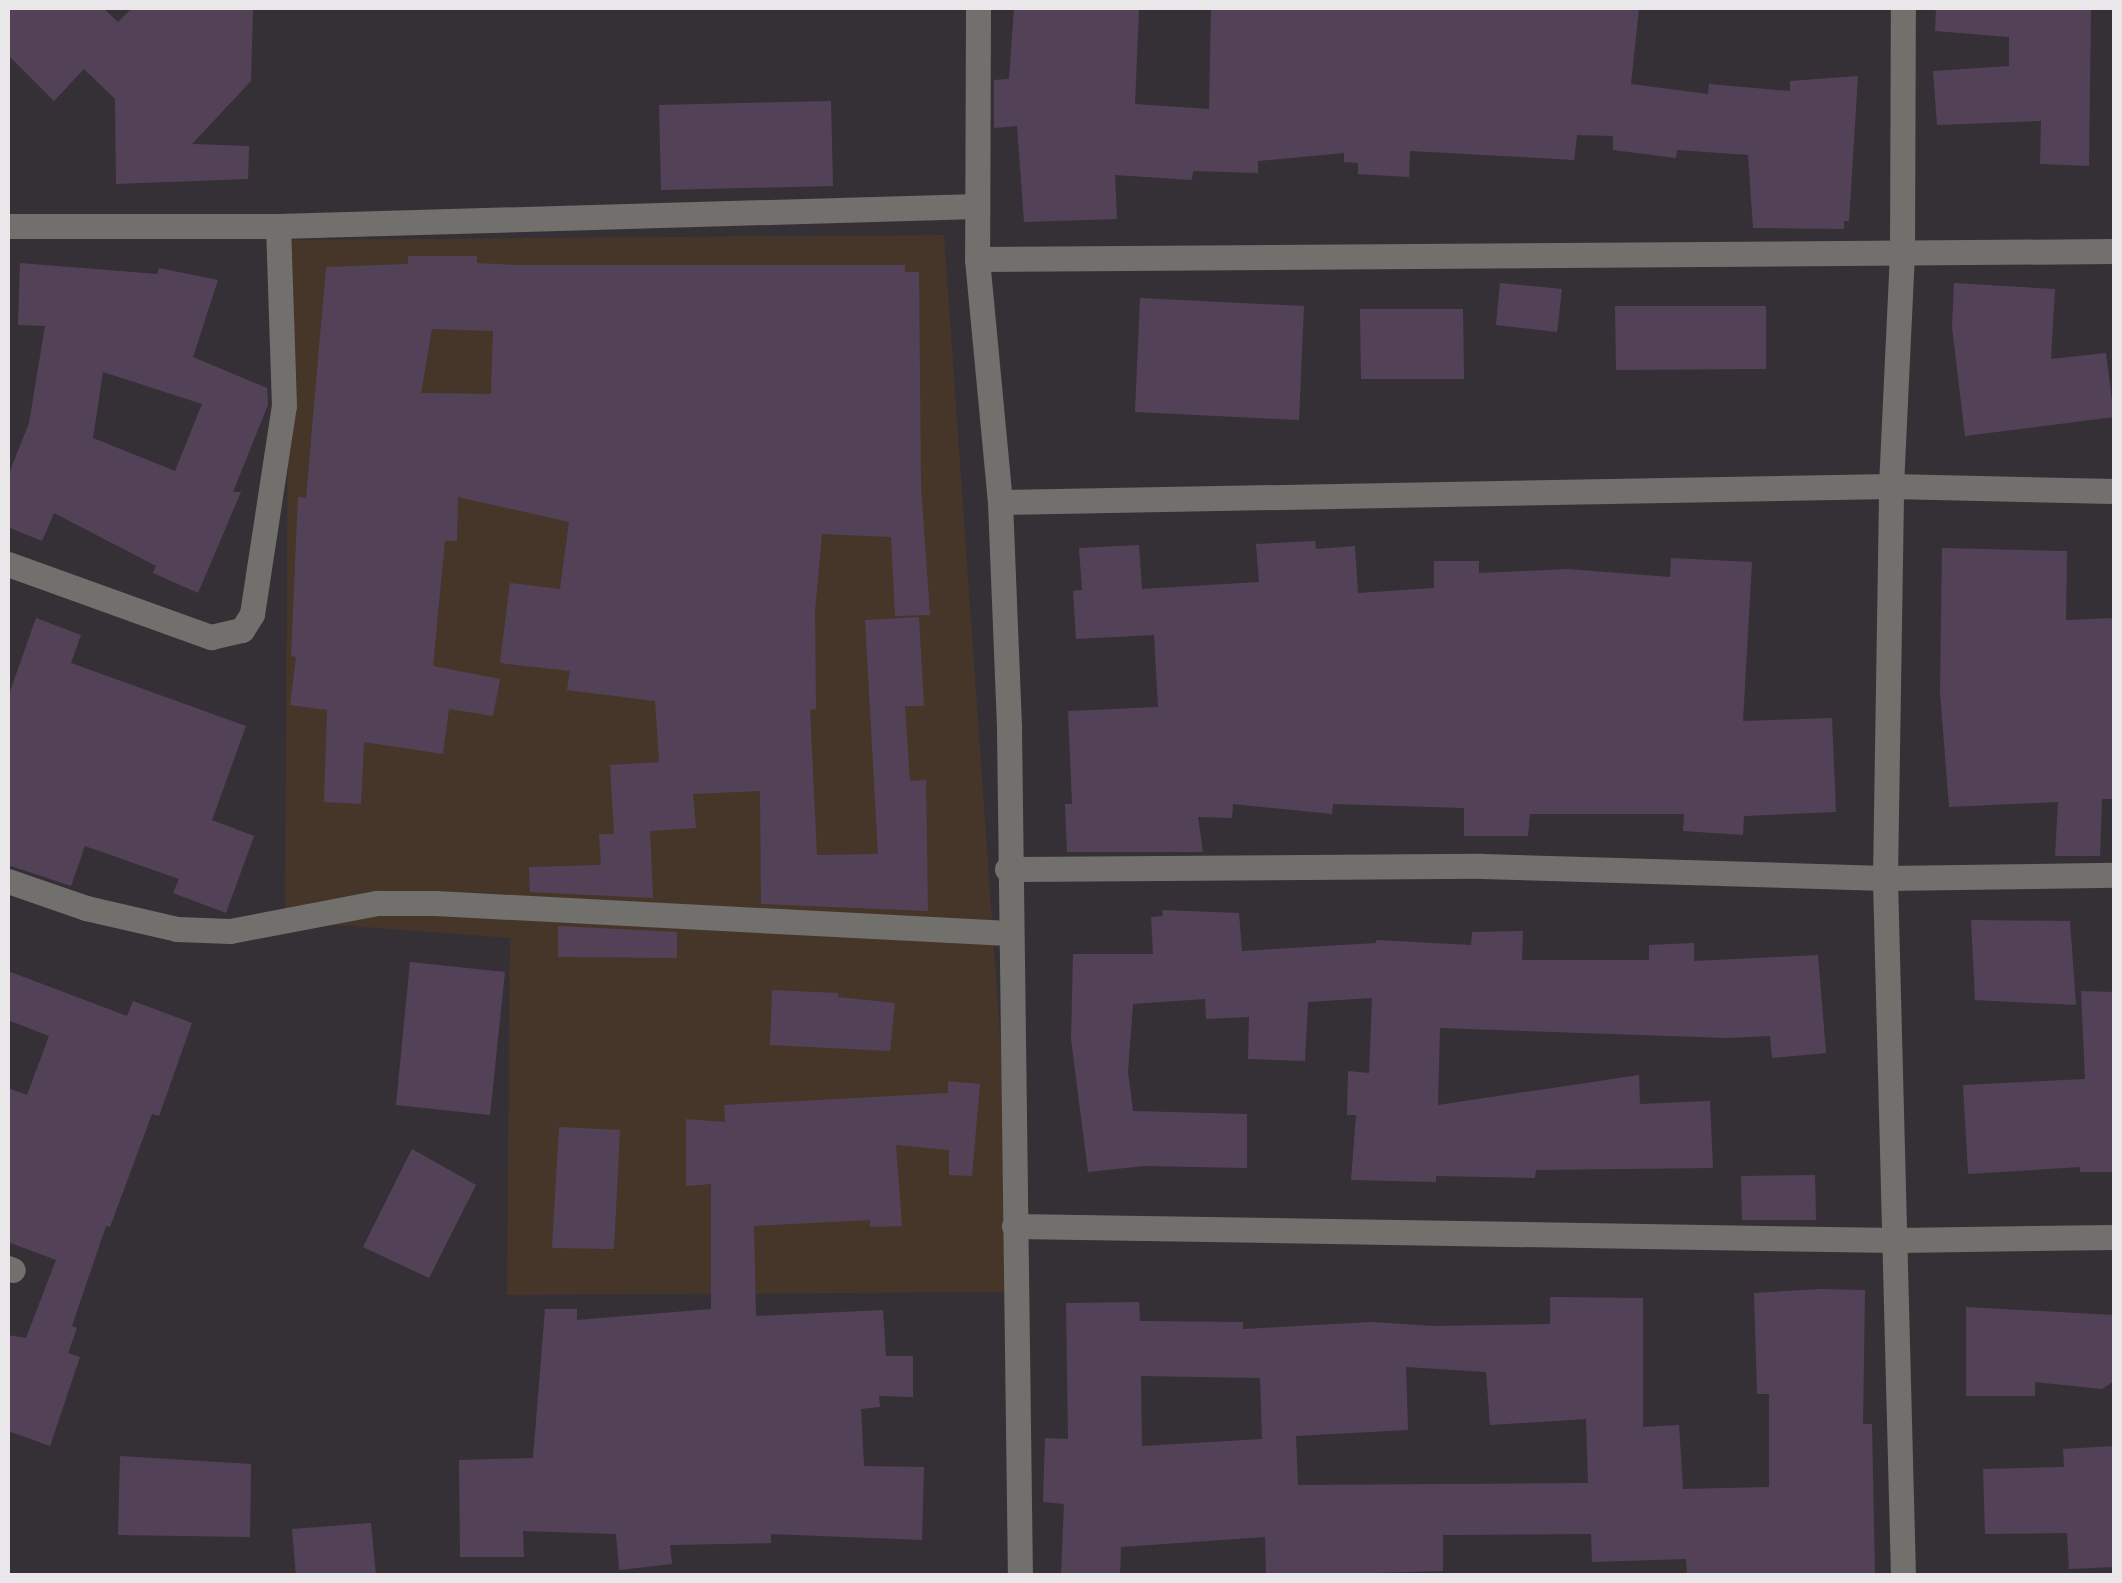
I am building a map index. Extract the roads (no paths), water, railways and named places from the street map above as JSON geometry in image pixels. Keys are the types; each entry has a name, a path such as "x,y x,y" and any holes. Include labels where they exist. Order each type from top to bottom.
{"street":[{"path":"978,8 977,258 1000,502 1008,729 1020,1576"},
{"path":"1902,1576 1885,878 1891,486 1902,254 1903,8"},
{"path":"8,226 278,226 977,206"},
{"path":"8,564 211,637 242,630 252,614 284,406 278,226"},
{"path":"977,258 2114,251"},
{"path":"1000,502 1891,486 2114,491"},
{"path":"1007,869 1482,866 1885,878 2114,875"},
{"path":"8,881 86,908 178,930 230,931 377,903 435,903 1008,933"},
{"path":"1014,1226 1896,1240 2114,1237"}]}
